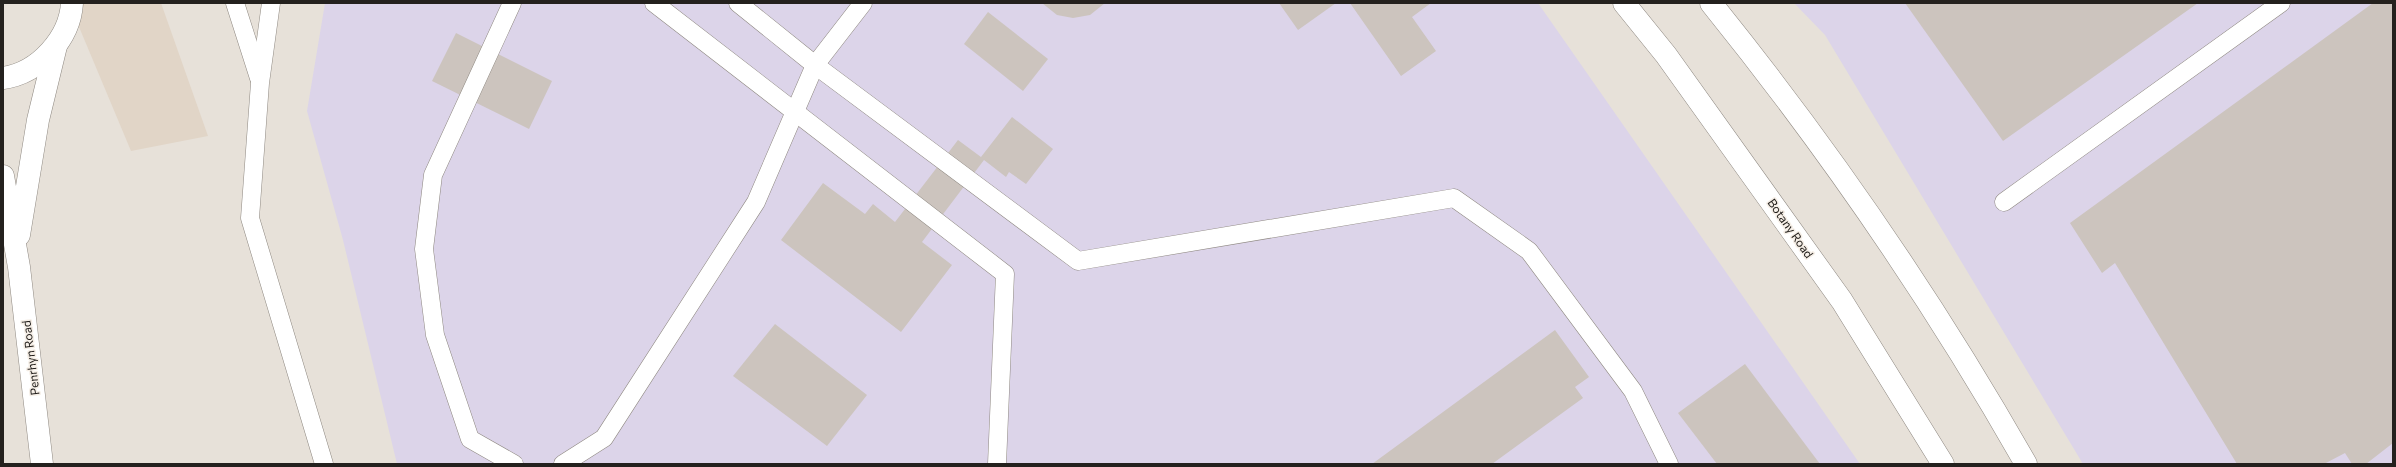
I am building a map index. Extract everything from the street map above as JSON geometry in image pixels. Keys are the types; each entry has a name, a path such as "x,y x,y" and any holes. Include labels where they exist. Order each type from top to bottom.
{"main road":[{"name":"Botany Road","path":"1624,3 1666,55 1842,301 1943,464"},
{"path":"1711,3 1752,54 1839,172 1921,291 1996,411 2026,464"},
{"path":"13,254 38,120 56,46 77,7"},
{"path":"3,78 25,71 42,60 56,46"},
{"path":"3,176 13,254"},
{"name":"Penrhyn Road","path":"13,254 42,464"}],"lane":[{"path":"235,3 260,83"},
{"path":"271,3 260,83 250,218 324,464"},
{"path":"512,3 434,175 424,249 435,334 470,438 514,464"},
{"path":"654,3 1005,274 997,464"},
{"path":"738,3 815,65 1078,261 1454,198 1530,252 1633,391 1669,464"},
{"path":"563,464 604,438 756,202 796,114 815,65 863,3"},
{"path":"2004,202 2281,3"}],"shaded area":[{"path":"69,3 161,3 208,136 131,151"},
{"path":"325,3 1538,3 1860,464 397,464 343,240 307,111"},
{"path":"1794,3 2393,3 2393,464 2083,464 1825,35"}],"building":[{"path":"1042,3 1105,3 1090,15 1073,18 1057,15"},
{"path":"1279,3 1336,3 1298,30"},
{"path":"1350,3 1431,3 1412,17 1436,51 1401,76"},
{"path":"1905,3 2198,3 2003,141"},
{"path":"2373,3 2393,3 2393,443 2366,464 2352,464 2345,453 2324,464 2237,464 2115,263 2102,273 2070,223"},
{"path":"988,12 1048,59 1023,91 964,44"},
{"path":"456,33 552,81 529,129 432,81"},
{"path":"1012,117 1053,149 1026,184 1009,172 1006,177 984,160 922,242 952,265 901,332 781,240 823,183 865,214 873,204 895,222 958,140 981,157"},
{"path":"775,324 867,395 827,446 733,376"},
{"path":"1555,330 1589,377 1575,387 1583,398 1492,464 1372,464"},
{"path":"1745,364 1820,464 1717,464 1678,413"}]}
